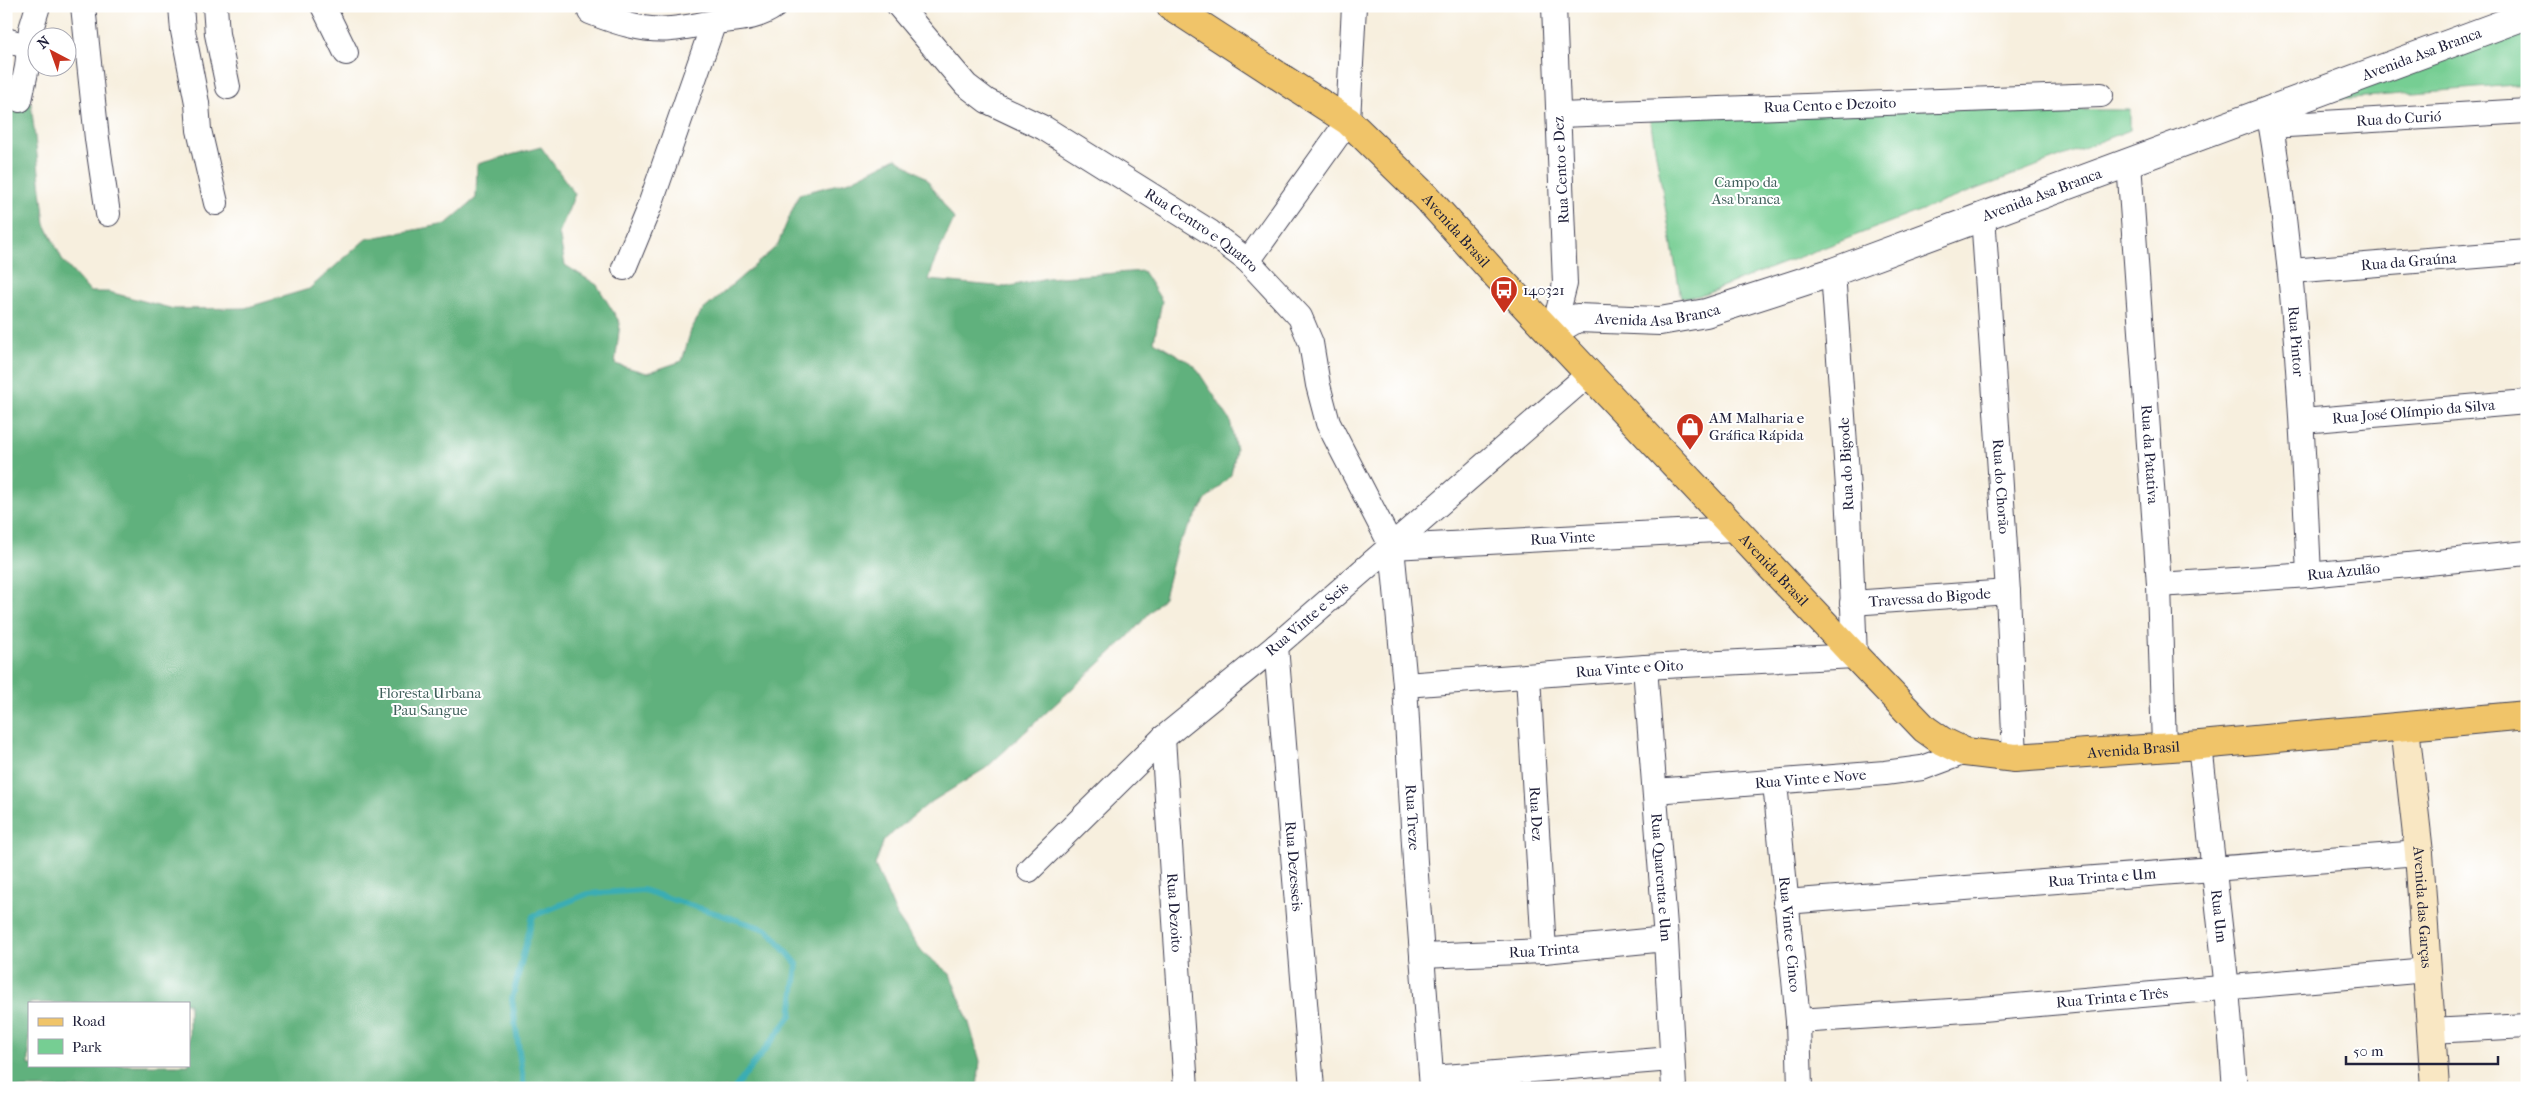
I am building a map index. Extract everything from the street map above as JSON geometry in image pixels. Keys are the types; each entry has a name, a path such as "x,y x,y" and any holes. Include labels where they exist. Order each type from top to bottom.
{"main road":[{"name":"Avenida Brasil","path":"1171,6 1348,120 1426,197 1548,330 1855,656 1925,729 1942,742 1965,752 2015,758 2200,745 2527,714"},
{"name":"Avenida das Garças","path":"2405,727 2418,853 2435,1088"}],"street":[{"path":"31,28 38,6"},
{"path":"83,6 97,139 108,214"},
{"path":"182,6 183,31 197,103 198,130 216,203"},
{"path":"215,6 217,34 228,86"},
{"path":"323,6 346,52"},
{"path":"590,12 611,21 646,28 670,30 764,14 775,6"},
{"name":"Rua Centro e Quatro","path":"899,6 966,85 987,101 1044,128 1210,232 1248,261 1300,317 1311,343 1318,386 1328,423 1392,547"},
{"path":"1248,261 1348,120 1354,6"},
{"name":"Rua Cento e Dez","path":"1548,330 1557,315 1565,284 1554,6"},
{"name":"Avenida Asa Branca","path":"1548,330 1577,318 1660,321 1706,313 1832,272 2129,163 2269,118 2527,15"},
{"path":"624,268 650,205 714,22"},
{"path":"6,40 28,47"},
{"path":"20,100 28,53"},
{"name":"Rua Cento e Dezoito","path":"1559,115 2101,95"},
{"name":"Rua do Curió","path":"2269,118 2527,111"},
{"name":"Rua Pintor","path":"2269,118 2291,271 2302,420 2309,575"},
{"name":"Rua da Patativa","path":"2129,163 2159,585 2164,747"},
{"name":"Rua do Chorão","path":"1983,216 2008,592 2015,758"},
{"name":"Rua da Graúna","path":"2291,271 2527,252"},
{"name":"Rua do Bigode","path":"1832,272 1848,488 1855,656"},
{"name":"Rua Vinte e Seis","path":"1029,870 1163,738 1276,646 1590,374"},
{"name":"Rua José Olímpio da Silva","path":"2302,420 2527,402"},
{"name":"Rua Vinte","path":"1392,547 1735,529"},
{"name":"Rua Treze","path":"1392,547 1405,685 1432,1083"},
{"name":"Rua Azulão","path":"2159,585 2309,575 2527,553"},
{"name":"Travessa do Bigode","path":"1852,603 2008,592"},
{"name":"Rua Dezesseis","path":"1276,646 1312,1088"},
{"name":"Rua Vinte e Oito","path":"1405,685 1645,667 1855,656"},
{"name":"Rua Quarenta e Um","path":"1645,667 1666,939 1674,1088"},
{"name":"Rua Dez","path":"1528,676 1544,951"},
{"name":"Rua Dezoito","path":"1163,738 1186,1088"},
{"name":"Rua Um","path":"2200,745 2227,989 2235,1088"},
{"name":"Rua Vinte e Nove","path":"1655,790 1776,783 1922,768 1965,752"},
{"name":"Rua Vinte e Cinco","path":"1776,783 1785,902 1798,1021 1800,1088"},
{"name":"Rua Trinta e Um","path":"1785,902 2418,853"},
{"name":"Rua Trinta","path":"1422,956 1544,951 1666,939"},
{"name":"Rua Trinta e Três","path":"1798,1021 1982,1009 2427,970"},
{"path":"2431,1031 2527,1026"},
{"path":"1432,1083 1672,1060"}],"green space":[{"path":"2527,15 2527,84 2302,102"},
{"name":"Floresta Urbana Pau Sangue","path":"6,87 31,103 45,224 63,261 90,292 109,292 174,309 245,308 309,289 366,239 446,224 476,198 477,164 541,147 575,194 559,233 565,265 597,285 620,323 615,364 647,373 682,361 691,330 701,312 777,246 799,194 850,181 896,158 926,178 954,219 935,260 929,280 1006,287 1047,278 1143,271 1162,301 1154,341 1194,365 1230,420 1236,450 1231,475 1206,500 1177,546 1164,597 1126,639 986,768 928,804 884,840 875,865 897,916 921,951 950,974 969,1023 980,1061 977,1088 6,1088"},
{"name":"Campo da Asa branca","path":"1648,108 2130,110 2130,130 1698,296 1681,298"}],"waterway":[{"path":"524,1088 512,999 533,916 587,894 643,890 768,930 797,964 791,1016 735,1088"}],"place":[{"name":"140321","path":"1504,314"},
{"name":"AM Malharia e Gráfica Rápida","path":"1690,451"}]}
